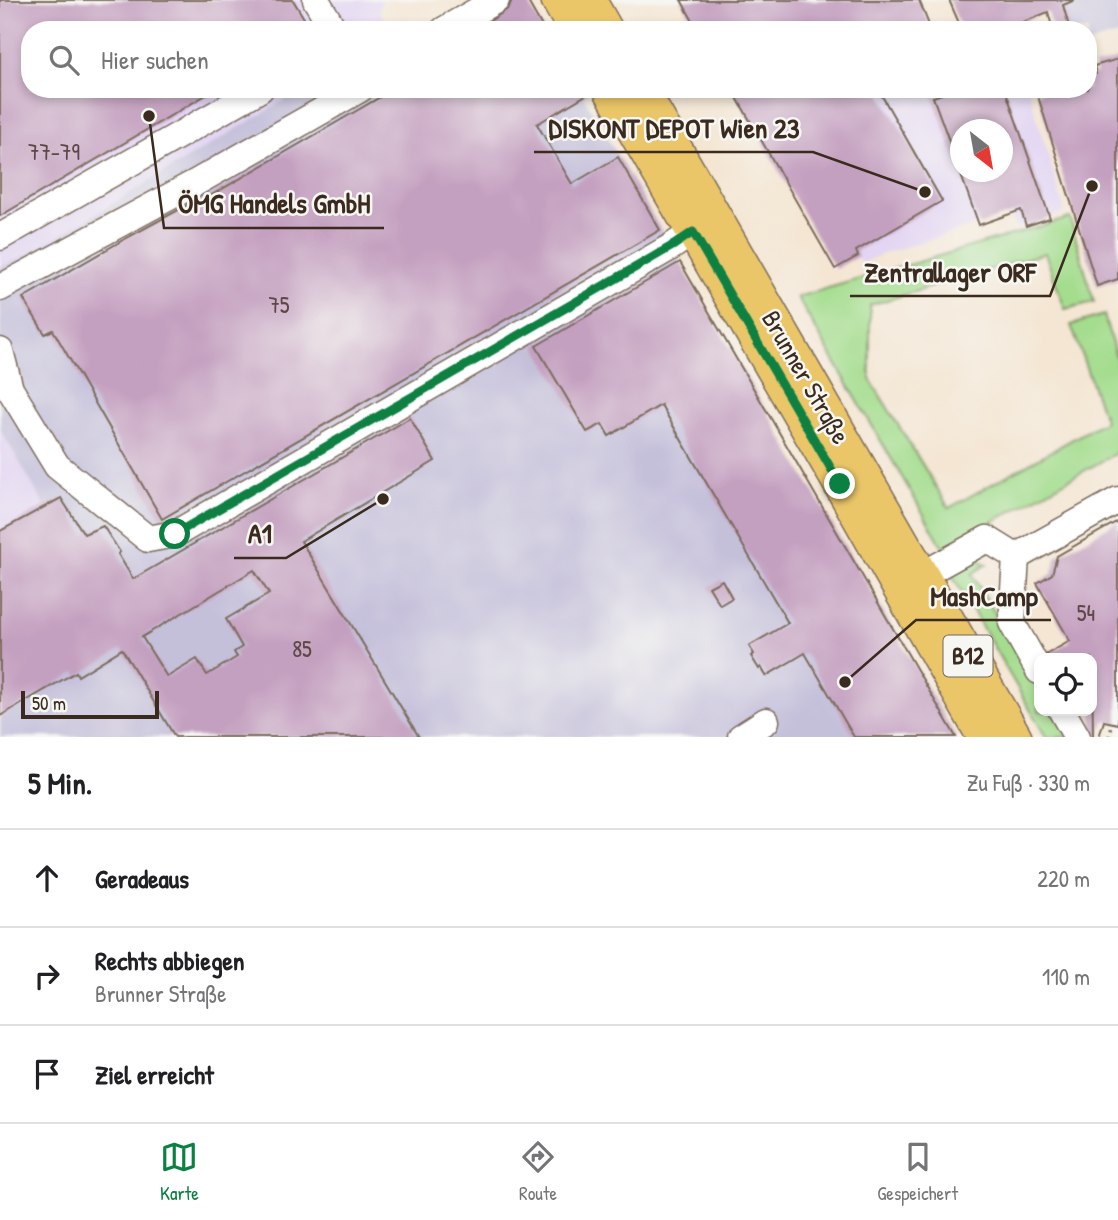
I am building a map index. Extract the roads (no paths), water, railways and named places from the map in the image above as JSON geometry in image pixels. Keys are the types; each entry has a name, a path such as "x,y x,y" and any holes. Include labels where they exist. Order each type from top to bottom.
{"main road":[{"path":"558,0 570,21"},
{"path":"589,0 601,21"},
{"name":"Brunner Straße","path":"616,98 702,222 910,581 1015,737"},
{"name":"Brunner Straße","path":"645,98 702,222"},
{"name":"Brunner Straße","path":"910,581 984,737"}],"lane":[{"path":"316,0 329,21"},
{"path":"460,21 496,0"},
{"path":"0,237 244,98"},
{"path":"0,288 195,183 344,98"},
{"path":"0,351 10,389 57,466 148,539 175,534 674,245 702,222"},
{"path":"1016,556 1118,500"},
{"path":"910,581 987,539 1016,556"},
{"path":"1016,556 1012,623 1034,662"},
{"path":"1065,716 1077,737"},
{"path":"741,737 766,722"}],"place":[{"name":"ÖMG Handels GmbH","path":"149,116"},
{"name":"Zentrallager ORF","path":"1092,186"},
{"name":"DISKONT DEPOT Wien 23","path":"925,192"},
{"name":"A1","path":"383,499"},
{"name":"MashCamp","path":"845,682"}]}
